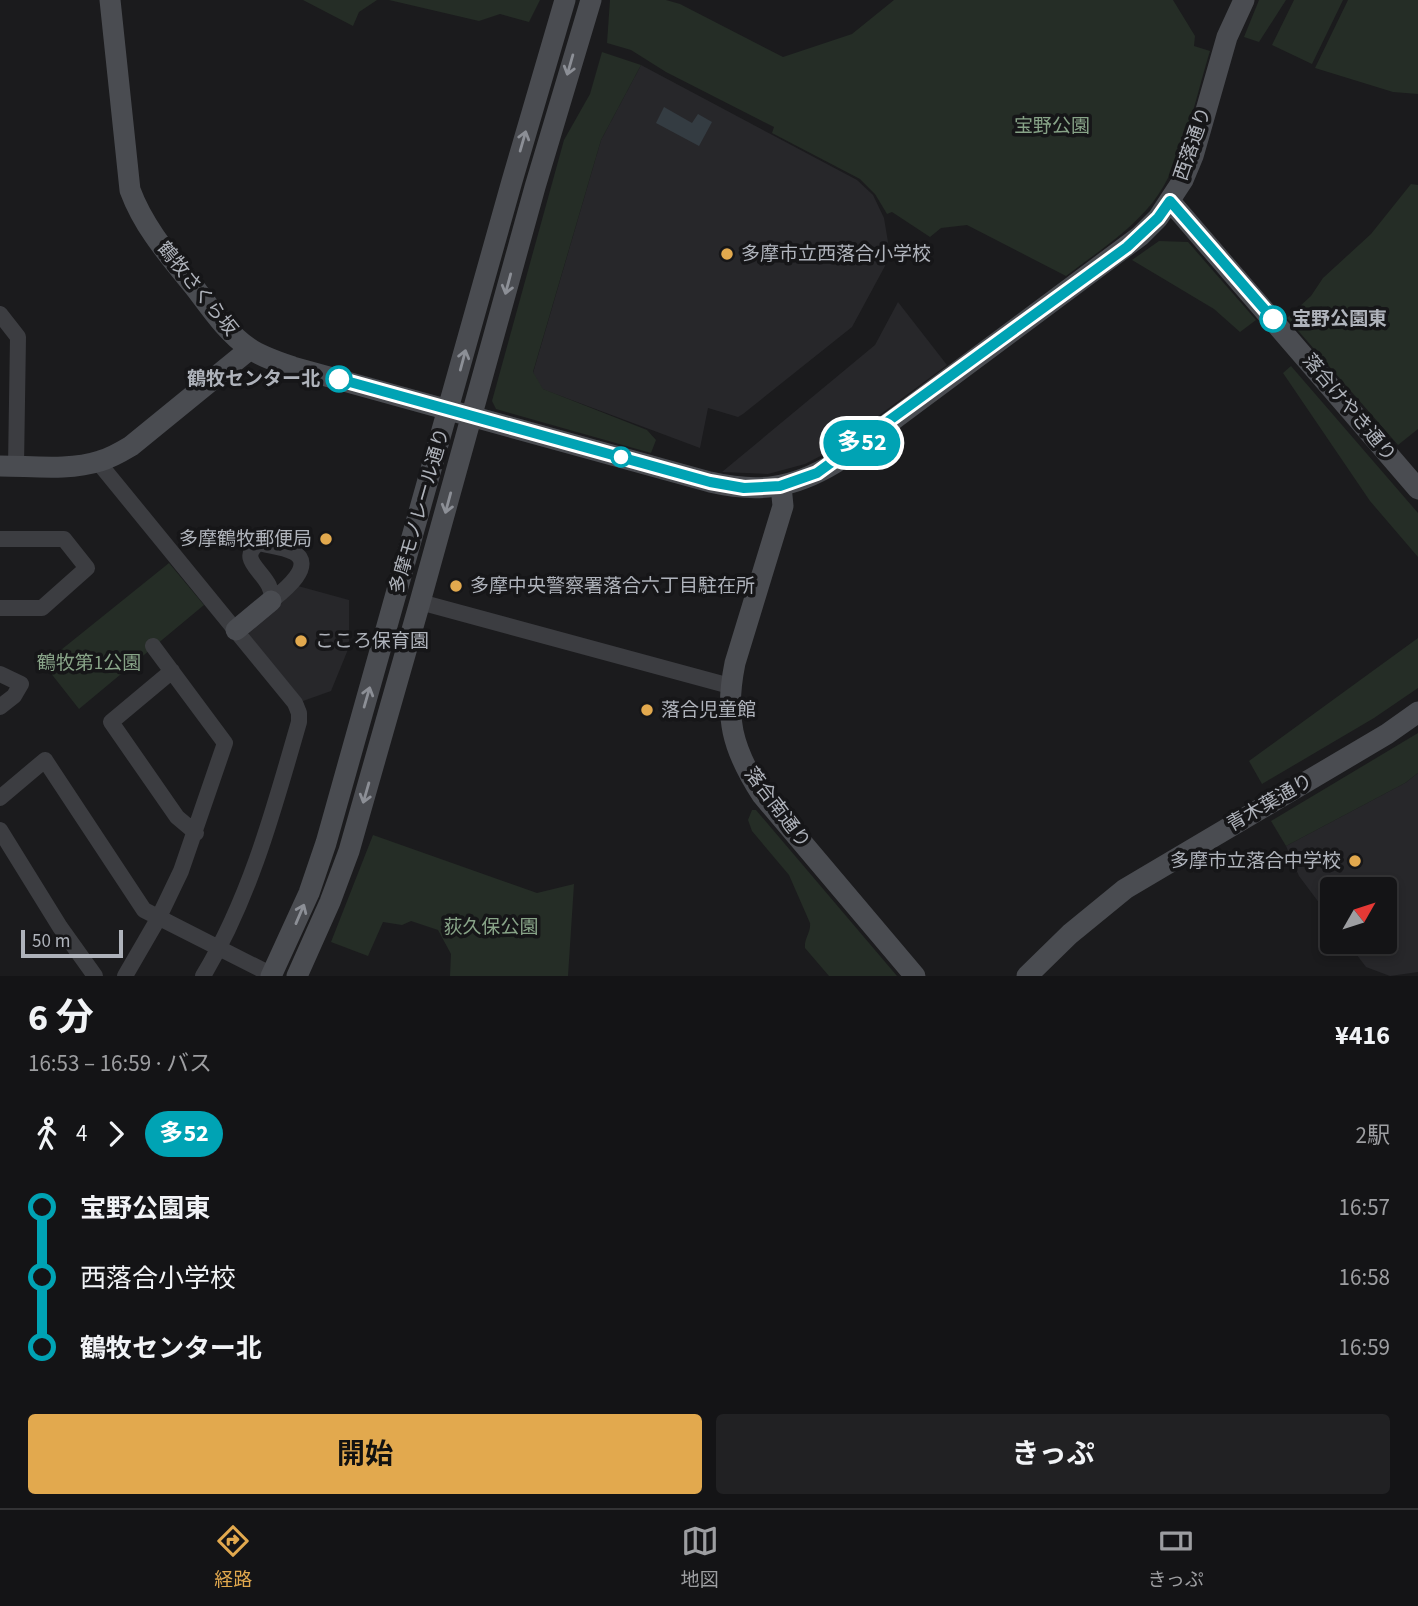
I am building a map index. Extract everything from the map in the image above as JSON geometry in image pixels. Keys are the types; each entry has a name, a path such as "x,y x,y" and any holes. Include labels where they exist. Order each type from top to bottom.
{"street":[{"name":"鶴牧さくら坂","path":"110,0 130,190 136,208 149,230 222,323 250,349 282,364 472,416"},
{"name":"多摩モノレール通り","path":"272,976 309,893 326,843 565,0"},
{"name":"多摩モノレール通り","path":"298,976 349,851 534,187 591,0"},
{"name":"西落通り","path":"472,416 710,482 744,488 780,486 817,473 835,463 1127,247 1158,218 1183,180 1193,156 1227,37 1244,0"},
{"name":"落合けやき通り","path":"1170,201 1418,489"},
{"path":"0,314 18,337 17,396 8,466 70,466 98,462 131,446 250,349"},
{"path":"0,395 17,396"},
{"path":"98,462 295,703 299,713 299,722 264,842 220,948 203,976"},
{"name":"落合南通り","path":"780,486 783,506 730,686 734,744 745,770 762,794 915,976"},
{"path":"0,539 64,539 88,568 42,608 0,608"},
{"path":"236,630 275,591"},
{"path":"420,602 730,686"},
{"path":"125,976 158,919 181,871 225,743 152,646"},
{"path":"172,671 111,722 177,817 196,833"},
{"path":"0,674 21,684 14,696 0,707"},
{"name":"青木葉通り","path":"1027,976 1070,934 1125,889 1387,734 1418,712"},
{"path":"0,799 45,760 144,910 272,976"},
{"path":"0,830 60,927 95,976"}],"shaded area":[{"name":"多摩市立西落合小学校","path":"641,65 857,180 873,195 884,218 888,242 885,266 852,327 738,417 708,408 700,448 542,389 533,373 601,140"},
{"path":"664,107 692,123 698,114 712,122 699,146 656,123"},
{"path":"898,302 947,365 834,449 805,464 768,474 722,472 875,345"},
{"name":"こころ保育園","path":"298,586 349,600 349,647 331,691 303,701 249,635 250,626"},
{"name":"多摩市立落合中学校","path":"1418,773 1418,972 1390,976 1366,967 1356,954 1397,954 1397,877 1320,877 1320,904 1299,876 1286,846 1405,783"}],"green space":[{"path":"303,0 377,0 359,12 353,26"},
{"path":"389,0 540,0 529,22 500,14 479,21"},
{"name":"宝野公園","path":"610,0 666,0 680,4 783,57 852,34 894,0 1173,0 1195,36 1194,46 1210,51 1188,130 1164,186 1134,223 1066,276 967,225 941,228 930,237 892,212 887,214 875,194 860,179 772,133 774,127 666,72 631,50 607,43"},
{"path":"1259,0 1286,0 1259,42 1244,37"},
{"path":"1294,0 1343,0 1312,64 1272,45"},
{"path":"1348,0 1418,0 1418,94 1393,92 1315,68"},
{"path":"602,52 641,65 601,140 533,372 543,389 647,430 656,440 651,453 496,409 492,401 564,140 590,94"},
{"path":"1411,184 1418,185 1418,429 1398,445 1287,318 1311,296 1323,278 1371,234"},
{"path":"1159,241 1188,242 1256,320 1240,332 1214,309 1132,260"},
{"path":"1291,366 1418,513 1418,557 1370,501 1283,373"},
{"name":"鶴牧第1公園","path":"169,563 204,605 79,709 46,667 46,662"},
{"path":"1418,638 1418,688 1374,718 1262,784 1249,761"},
{"path":"1418,733 1418,773 1405,783 1286,846 1271,821"},
{"path":"752,810 756,810 897,976 829,976 805,948 810,923 789,875 752,831 748,820"},
{"name":"荻久保公園","path":"373,835 537,893 574,884 568,976 450,976 451,954 438,930 411,921 402,925 383,922 368,956 331,942"}],"bus line":[{"name":"多52","path":"339,379 710,482 758,488 797,482 835,463 1127,247 1158,218 1170,201 1273,319"}],"place":[{"name":"多摩市立西落合小学校","path":"727,254"},
{"name":"宝野公園東","path":"1273,319"},
{"name":"鶴牧センター北","path":"339,379"},
{"name":"多摩鶴牧郵便局","path":"326,539"},
{"name":"多摩中央警察署落合六丁目駐在所","path":"456,586"},
{"name":"こころ保育園","path":"301,641"},
{"name":"落合児童館","path":"647,710"},
{"name":"多摩市立落合中学校","path":"1355,861"}]}
